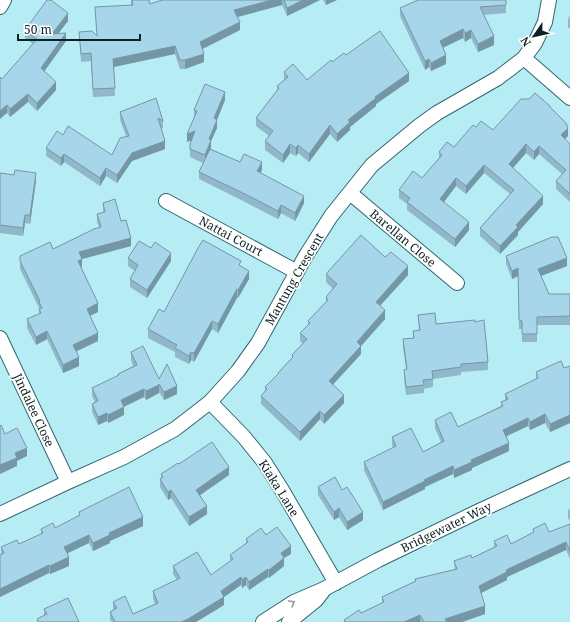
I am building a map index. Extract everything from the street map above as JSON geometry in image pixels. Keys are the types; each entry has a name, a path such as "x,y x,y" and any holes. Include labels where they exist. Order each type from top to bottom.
{"street":[{"path":"0,7 4,0"},
{"name":"Mantung Crescent","path":"0,514 124,457 175,429 210,402 238,371 258,343 305,257 331,216 372,165 437,113 498,78 524,58 535,42 545,22 549,0"},
{"path":"524,58 570,98"},
{"name":"Barellan Close","path":"350,193 457,284"},
{"name":"Nattai Court","path":"166,201 297,272"},
{"name":"Jindalee Close","path":"0,338 68,482"},
{"name":"Kiaka Lane","path":"210,402 244,437 265,462 290,503 330,586"},
{"name":"Bridgewater Way","path":"263,622 294,602 330,586 378,560 472,514 570,469"},
{"name":"Bridgewater Way","path":"289,622 316,600 330,586"}],"building":[{"path":"47,0 51,0 68,13 52,34 66,33 41,68 56,82 37,103 28,94 10,109 7,105 0,111 0,77 2,79 37,39 25,30"},
{"path":"132,0 149,0 150,4 162,0 272,0 234,10 240,22 200,42 204,54 185,60 180,60 175,46 113,59 115,88 93,89 91,53 81,54 79,32 92,31 97,36 95,7 133,5"},
{"path":"284,0 303,0 287,8"},
{"path":"418,0 506,0 506,5 480,7 494,36 478,44 471,30 465,33 463,29 440,41 446,55 431,63 429,59 425,61 400,8"},
{"path":"380,31 409,73 375,97 376,98 348,120 350,122 337,134 330,125 309,154 298,145 296,148 290,144 283,155 265,141 273,131 256,118 279,88 277,86 288,77 284,72 293,64 307,80 331,60 332,62 344,53 346,55"},
{"path":"205,84 225,92 214,118 217,120 209,139 211,140 205,155 190,149 190,144 195,131 187,134 197,111 194,110"},
{"path":"535,93 550,106 566,123 568,128 561,135 570,144 570,194 556,181 566,170 539,146 534,152 526,144 509,164 543,196 516,225 518,227 500,246 480,228 514,190 484,165 466,186 456,178 440,199 469,222 455,239 407,202 410,198 399,190 413,171 422,178 442,155 439,152 447,142 454,147 473,125 476,127 481,121 493,130 521,99 529,99"},
{"path":"156,98 163,121 158,118 165,141 132,153 117,175 106,168 100,178 64,154 61,158 46,148 57,131 63,135 68,126 112,155 120,138 129,136 120,112"},
{"path":"210,149 240,162 244,154 262,162 257,171 304,196 295,213 281,205 278,211 199,172"},
{"path":"15,170 36,173 30,215 25,215 23,228 0,225 0,173 14,175"},
{"path":"115,199 121,221 126,220 131,238 79,252 82,259 78,261 98,303 87,309 98,333 73,345 79,357 63,365 47,331 36,337 27,319 41,313 39,309 42,308 20,261 20,256 50,242 53,249 101,227 97,214 105,212 103,203"},
{"path":"361,235 385,257 391,252 408,266 376,302 385,310 357,342 361,346 329,381 344,395 324,415 320,411 300,432 261,396 267,389 265,387 293,357 292,355 307,339 300,333 310,323 308,321 328,300 326,297 337,284 326,274"},
{"path":"552,237 558,237 567,258 538,269 549,294 570,294 570,316 537,317 537,334 522,334 522,321 519,320 518,268 512,271 506,256"},
{"path":"203,240 241,261 239,265 249,271 238,290 237,289 218,324 212,321 194,353 191,352 189,356 175,348 177,345 148,329 159,309 164,312"},
{"path":"139,241 151,248 155,242 171,253 147,290 130,279 138,265 128,258"},
{"path":"435,313 436,324 475,320 475,322 484,320 488,362 461,364 461,367 432,371 433,379 423,380 424,385 406,387 404,370 407,369 403,339 414,338 413,331 420,330 418,315"},
{"path":"143,346 159,379 167,364 177,386 164,392 159,384 146,391 144,389 121,400 124,407 108,415 107,413 98,417 92,404 98,401 92,388 137,365 131,352"},
{"path":"561,361 564,368 570,366 570,415 550,424 545,414 530,422 528,418 503,430 509,443 471,460 472,462 454,470 453,466 383,502 364,462 396,446 392,437 411,428 423,452 444,441 435,420 451,412 458,427 503,406 501,402 508,399 505,394 538,378 536,372"},
{"path":"1,425 5,434 17,428 27,448 15,453 17,458 0,465 0,426"},
{"path":"212,442 229,467 196,490 207,506 189,517 171,490 168,492 160,479 163,477 161,474"},
{"path":"335,477 342,490 347,487 363,512 347,522 339,508 334,512 318,487"},
{"path":"129,487 143,517 109,533 110,535 93,543 89,535 64,547 69,557 0,589 0,555 4,553 1,547 17,540 19,544 43,533 41,529 53,523 55,528 80,515 79,512"},
{"path":"545,523 549,532 570,524 570,551 566,542 506,570 507,572 479,586 485,606 445,619 447,622 424,622 420,615 404,622 345,622 344,620 359,610 361,613 384,602 382,597 416,581 415,579 457,569 454,561 471,555 472,558 497,546 494,541 507,535 511,544 534,532 533,529"},
{"path":"277,527 291,546 281,553 284,558 269,570 268,569 249,582 246,577 242,580 241,577 221,591 224,597 188,619 181,622 115,622 110,612 117,608 113,602 125,596 133,614 158,603 153,591 180,578 173,566 197,552 211,575 233,559 230,555 248,542 246,539 261,528 266,535"},
{"path":"68,598 79,622 39,622 37,619 47,614 44,609"}]}
